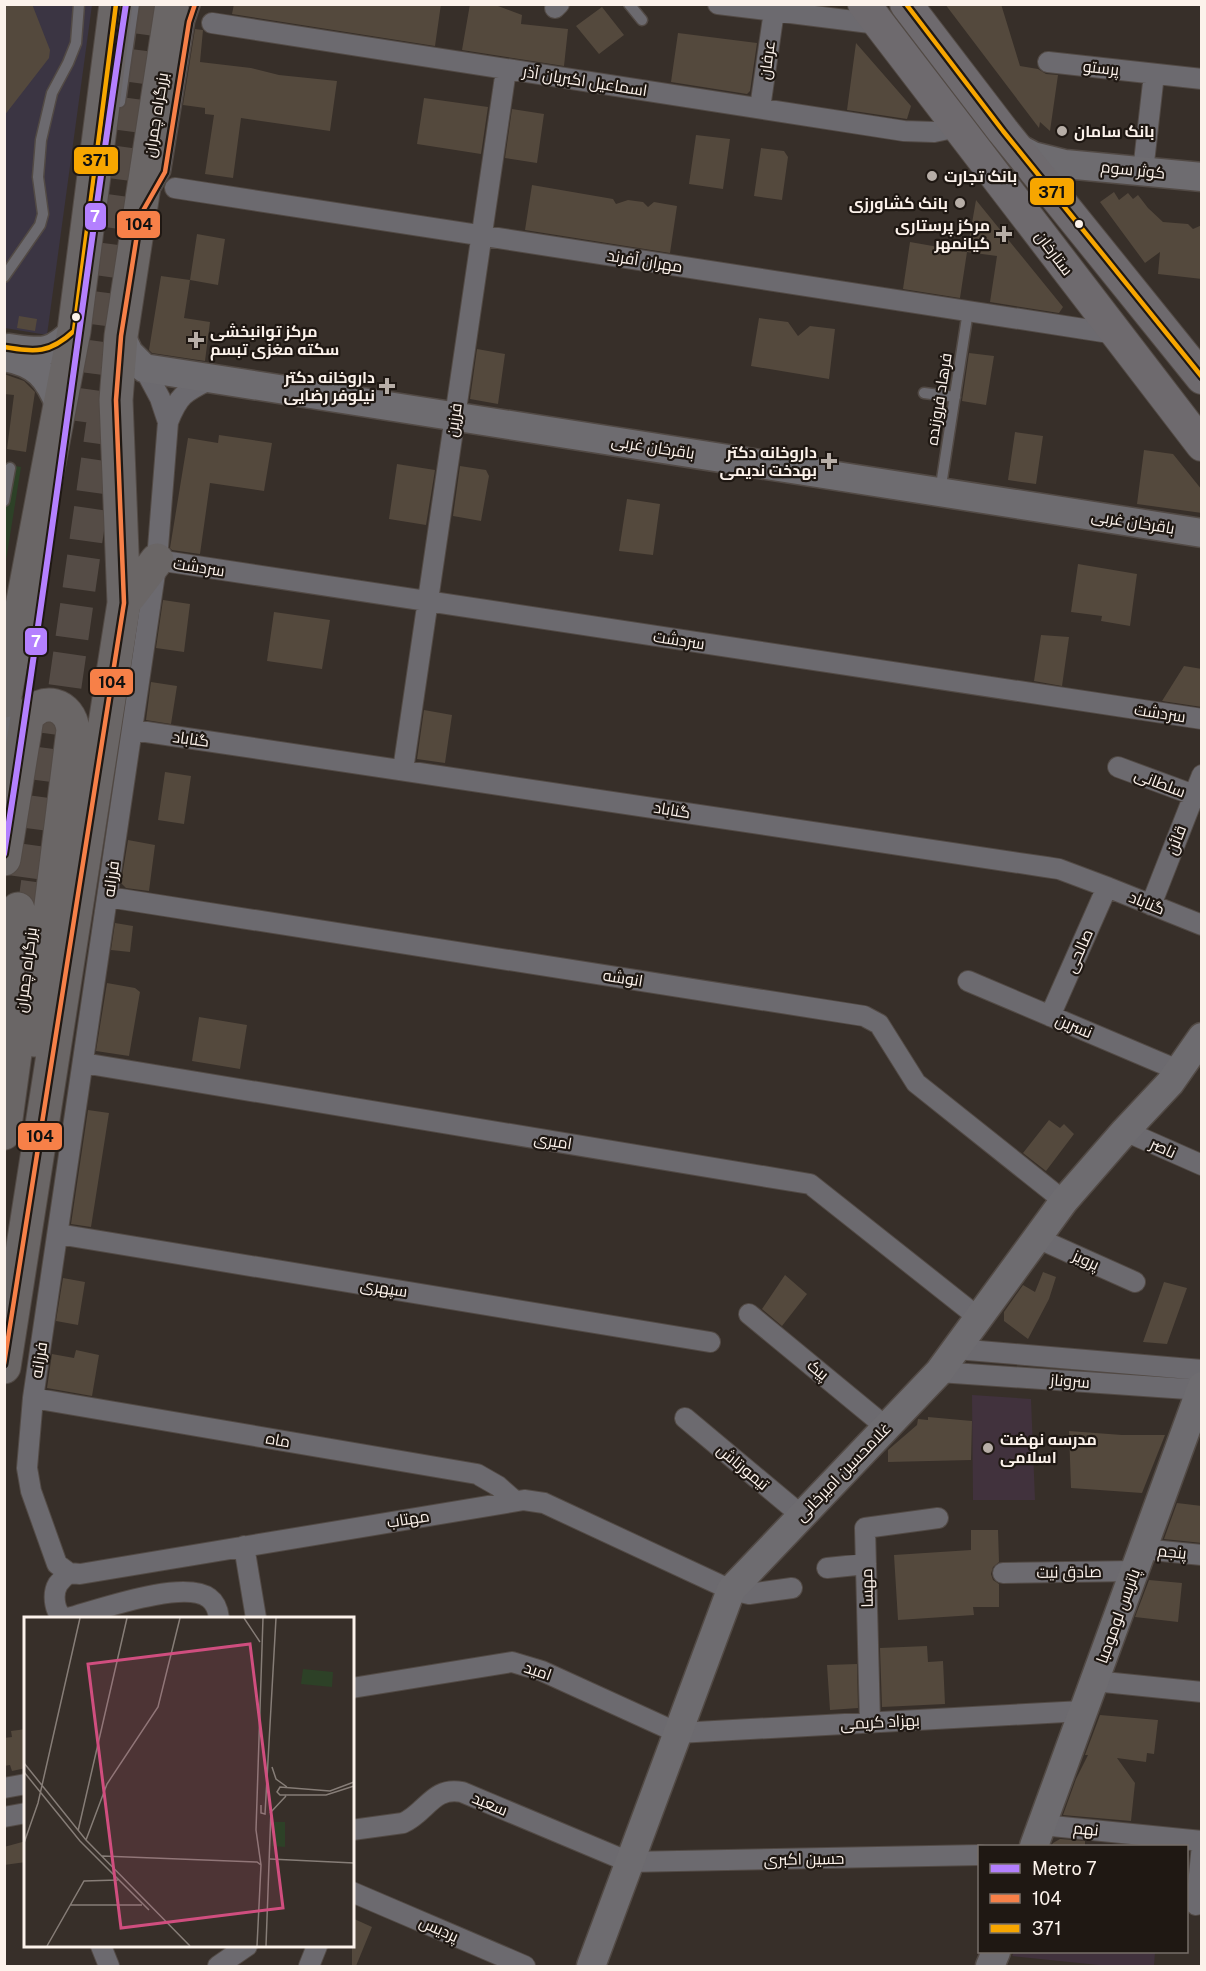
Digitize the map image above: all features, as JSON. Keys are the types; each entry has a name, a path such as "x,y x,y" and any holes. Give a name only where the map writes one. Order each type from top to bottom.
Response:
{"highway":[{"path":"4,702 74,331 116,4"},
{"name":"بزرگراه چمران","path":"4,1367 124,603 117,400 121,336 172,4"},
{"path":"124,603 157,560"},
{"path":"4,859 27,718 35,709 54,705 70,717 73,730 4,1271"},
{"name":"بزرگراه چمران","path":"4,993 25,912 4,1133"}],"main road":[{"path":"906,4 1010,139 1055,180 1196,364"},
{"name":"ستارخان","path":"871,14 1202,445"},
{"path":"978,154 995,151 1001,142 1010,139"},
{"name":"کوثر سوم","path":"1055,180 1143,171 1202,177"},
{"path":"1020,208 1016,188 1020,181 1029,178 1055,180"},
{"path":"4,347 44,351 57,347 74,331"},
{"path":"121,336 129,352 144,368"},
{"path":"4,357 28,363 37,369 52,387 60,406"},
{"name":"باقرخان غربی","path":"144,368 1202,533"},
{"name":"غلامحسین امیرخانی","path":"591,1966 731,1590 939,1372 1064,1201 1180,1071 1202,1037"},
{"name":"پاتریس لومومبا","path":"1038,1836 1201,1384"}],"street":[{"path":"718,4 774,11 871,14"},
{"name":"عرفان","path":"760,108 774,11"},
{"name":"اسماعیل اکبریان آذر","path":"212,23 904,131 934,132 958,127"},
{"name":"پرستو","path":"1048,62 1202,79"},
{"name":"فرزین","path":"403,770 506,69"},
{"path":"1143,171 1154,74"},
{"name":"مهران آفرند","path":"175,188 1116,334"},
{"path":"144,368 160,398 168,422"},
{"name":"فرزانه","path":"33,1398 157,560 168,422 176,403 183,394 211,379"},
{"name":"سردشت","path":"157,560 1202,719"},
{"name":"گناباد","path":"133,730 1059,869 1202,925"},
{"name":"سلطانی","path":"1118,766 1198,797"},
{"name":"قائن","path":"1151,905 1198,797 1202,775"},
{"name":"صالحی","path":"1050,1016 1107,887"},
{"name":"انوشه","path":"108,897 864,1016 879,1024 916,1083 1064,1201"},
{"name":"نسرین","path":"968,981 1180,1071"},
{"name":"امیری","path":"83,1064 810,1184 979,1318"},
{"name":"ناصر","path":"1125,1131 1202,1165"},
{"name":"سپهری","path":"58,1234 710,1342"},
{"name":"پرویز","path":"1037,1238 1135,1282"},
{"name":"پیک","path":"749,1314 886,1426"},
{"name":"سروناز","path":"956,1349 1081,1360 1201,1384"},
{"path":"1080,1382 1081,1360"},
{"name":"سروناز","path":"939,1372 1080,1382 1201,1384"},
{"path":"33,1398 28,1447 28,1479 57,1564 69,1573 59,1582 55,1592 58,1614 61,1617"},
{"name":"ماه","path":"33,1398 477,1474 498,1486 515,1501"},
{"name":"تیمورتاش","path":"685,1418 801,1515"},
{"name":"مهتاب","path":"69,1573 80,1574 515,1501 544,1503 731,1590"},
{"name":"مهسا","path":"870,1722 865,1528 938,1518"},
{"path":"244,1546 256,1617"},
{"name":"پنجم","path":"1138,1560 1202,1555"},
{"name":"صادق نیت","path":"1003,1573 1138,1560"},
{"path":"827,1568 866,1564"},
{"path":"731,1590 749,1594 792,1588"},
{"path":"72,1617 158,1593 182,1592 209,1597 217,1607 219,1617"},
{"name":"امید","path":"354,1688 512,1662 542,1671 678,1733"},
{"path":"1094,1681 1202,1692"},
{"name":"بهزاد کریمی","path":"678,1733 1083,1711"},
{"path":"4,1788 24,1784"},
{"name":"سعید","path":"354,1830 403,1823 410,1820 443,1791 453,1790 629,1862"},
{"path":"4,1817 24,1813"},
{"name":"نهم","path":"1038,1836 1202,1843"},
{"path":"1196,1905 1202,1843"},
{"name":"حسین اکبری","path":"629,1862 978,1855"},
{"name":"پردیس","path":"354,1893 525,1966"},
{"path":"101,1947 109,1966"},
{"path":"218,1966 246,1947"},
{"path":"309,1966 317,1947"}],"lane":[{"path":"4,277 40,225 42,214 38,177 41,140 52,93 68,63 75,43 79,4"},
{"path":"4,740 44,530 75,404 134,4"},
{"path":"140,216 165,172 189,22 195,4"},
{"path":"629,4 642,20"},
{"name":"فرهاد فروزنده","path":"940,492 968,311"},
{"path":"924,393 955,397"},
{"path":"4,501 10,468"}],"shaded area":[{"path":"4,5 92,5 47,335 5,328"},
{"path":"972,1395 1031,1399 1035,1500 973,1500"},
{"path":"1014,1953 1155,1953 1154,1966 1108,1966 1012,1956"}],"green space":[{"path":"5,464 21,467 5,567"}],"building":[{"path":"4,4 32,4 50,50 49,58 4,116"},
{"path":"234,4 441,4 435,46 232,14"},
{"path":"470,4 498,6 522,15 521,24 568,29 564,66 462,50"},
{"path":"945,4 1001,4 1020,66 1058,75 1050,131 1040,122 1039,128"},
{"path":"602,7 624,35 599,54 576,26"},
{"path":"195,29 203,30 200,62 251,68 279,75 337,81 330,131 241,118 233,178 205,174 214,115 205,114 205,108 183,105"},
{"path":"678,33 757,43 750,91 747,94 671,82"},
{"path":"856,43 911,106 907,119 847,110"},
{"path":"424,98 488,107 481,154 417,144"},
{"path":"512,109 544,114 537,163 505,158"},
{"path":"696,135 730,139 723,189 689,184"},
{"path":"761,148 784,151 788,157 782,200 754,196"},
{"path":"532,185 613,199 616,204 628,200 643,202 648,207 654,202 677,206 670,253 525,230"},
{"path":"1114,192 1119,200 1128,193 1133,199 1138,195 1163,222 1188,224 1193,229 1202,225 1202,279 1158,274 1160,252 1145,263 1100,202"},
{"path":"976,200 1063,307 1059,313 990,302 997,256 967,252"},
{"path":"197,234 225,239 218,285 190,280"},
{"path":"910,242 967,252 960,298 903,289"},
{"path":"161,276 190,280 184,318 210,322 205,361 152,353 149,350"},
{"path":"19,316 37,319 35,331 17,328"},
{"path":"759,318 788,322 798,336 810,326 835,329 829,379 751,366"},
{"path":"477,349 505,354 498,404 470,399"},
{"path":"969,353 994,356 986,405 962,401"},
{"path":"4,374 24,381 35,392 26,452 7,449 14,395 4,394"},
{"path":"1015,432 1043,436 1036,484 1008,480"},
{"path":"219,435 272,443 264,491 210,483 200,554 172,550 170,548 188,438 218,443"},
{"path":"1144,450 1173,454 1202,490 1202,513 1137,504"},
{"path":"397,464 435,470 426,525 389,519"},
{"path":"460,466 486,470 489,476 481,521 453,516"},
{"path":"627,499 660,504 653,555 619,551"},
{"path":"1078,564 1137,574 1130,626 1101,621 1102,616 1071,612"},
{"path":"163,600 190,604 184,652 156,648"},
{"path":"274,612 330,620 322,669 267,661"},
{"path":"1041,635 1069,637 1062,686 1034,681"},
{"path":"1184,666 1202,669 1202,707 1162,701"},
{"path":"151,682 177,686 171,724 146,720"},
{"path":"424,710 452,715 445,763 417,759"},
{"path":"165,772 191,776 184,824 158,820"},
{"path":"128,840 155,845 149,891 126,888 121,883"},
{"path":"115,923 133,926 130,952 111,950"},
{"path":"107,983 135,988 140,992 129,1056 96,1051"},
{"path":"199,1017 247,1025 240,1069 192,1061"},
{"path":"88,1110 109,1113 91,1227 71,1224"},
{"path":"1049,1120 1060,1128 1064,1124 1074,1134 1046,1171 1023,1153"},
{"path":"1043,1272 1056,1277 1049,1299 1028,1339 1004,1321 1004,1312 1023,1285 1035,1292"},
{"path":"785,1275 807,1294 782,1326 762,1309"},
{"path":"63,1278 85,1282 78,1325 56,1321"},
{"path":"1164,1282 1187,1288 1167,1344 1143,1342"},
{"path":"76,1350 99,1355 92,1396 47,1388 52,1354 74,1358"},
{"path":"928,1417 972,1421 971,1460 888,1462 888,1450 917,1425 918,1419 928,1420"},
{"path":"1069,1431 1165,1435 1142,1493 1071,1488"},
{"path":"1177,1503 1202,1506 1202,1543 1164,1539"},
{"path":"971,1530 998,1530 999,1562 993,1567 991,1574 993,1580 999,1584 999,1607 973,1607 974,1615 898,1620 894,1555 971,1550"},
{"path":"1149,1580 1182,1583 1178,1622 1135,1617"},
{"path":"927,1646 928,1662 943,1661 945,1704 882,1707 880,1648"},
{"path":"857,1664 858,1708 830,1710 827,1665"},
{"path":"1100,1715 1158,1720 1154,1754 1147,1753 1146,1762 1117,1758 1135,1783 1131,1821 1063,1815 1076,1779 1088,1755 1085,1755"},
{"path":"24,1729 24,1768 12,1771 10,1765 4,1766 4,1738 12,1737 11,1731"},
{"path":"1060,1839 1085,1841 1085,1845 1052,1845"},
{"path":"24,1842 24,1862 4,1865 4,1847"},
{"path":"354,1919 372,1927 356,1966 352,1966"}],"tunnel":[{"path":"84,422 140,4"},
{"path":"58,735 107,394"},
{"path":"22,877 45,705"},
{"path":"33,915 42,851"}],"metro line":[{"name":"7","path":"4,854 126,4"}],"transit line":[{"name":"371","path":"4,347 42,350 57,344 74,331 116,4"},
{"name":"104","path":"4,1364 124,603 116,400 121,336 140,216 165,172 189,22 195,4"},
{"name":"371","path":"906,4 1003,131 1202,377"}],"place":[{"name":"بانک سامان","path":"1062,131"},
{"name":"بانک تجارت","path":"932,176"},
{"name":"بانک کشاورزی","path":"960,203"},
{"name":"مرکز پرستاری کیانمهر","path":"1004,234"},
{"name":"مرکز توانبخشی سکته مغزی تبسم","path":"196,340"},
{"name":"داروخانه دکتر نیلوفر رضایی","path":"387,386"},
{"name":"داروخانه دکتر بهدخت ندیمی","path":"829,461"},
{"name":"مدرسه نهضت اسلامی","path":"988,1448"}]}
